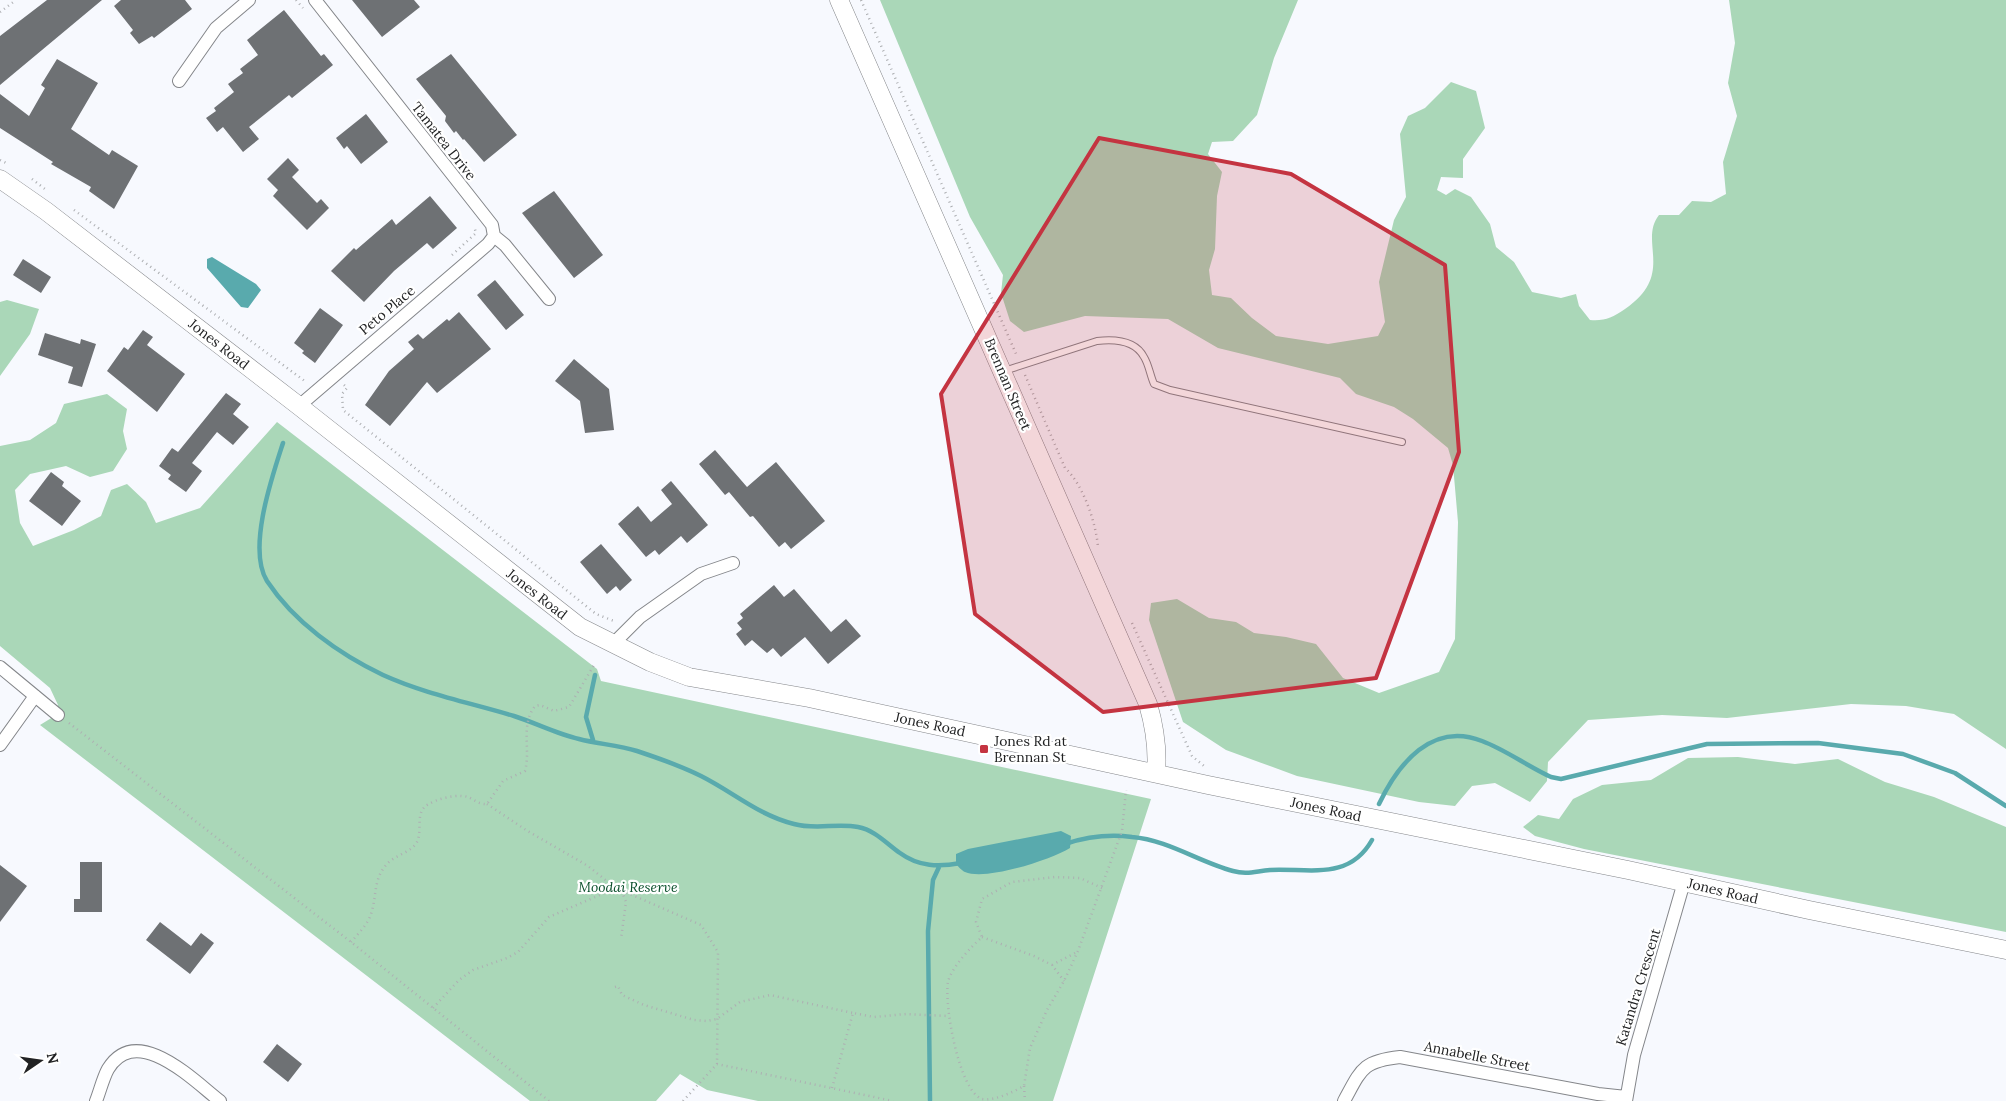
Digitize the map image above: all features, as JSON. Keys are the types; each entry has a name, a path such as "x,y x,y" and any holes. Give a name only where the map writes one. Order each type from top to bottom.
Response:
{"street":[{"path":"179,81 216,28 249,0"},
{"name":"Tamatea Drive","path":"315,0 492,225 494,236 505,245 549,299"},
{"name":"Brennan Street","path":"839,0 1148,704 1155,733 1156,773"},
{"name":"Jones Road","path":"6,173 46,211 580,627 612,645 688,677 818,700 1208,785 2006,950"},
{"name":"Peto Place","path":"294,403 334,375 488,244 494,236"},
{"path":"612,645 640,617 701,574 733,563"},
{"path":"0,667 58,715"},
{"path":"0,745 36,696"},
{"name":"Katandra Crescent","path":"1626,1099 1634,1055 1684,882"},
{"path":"96,1101 108,1069 118,1058 147,1051 160,1056 220,1101"},
{"name":"Annabelle Street","path":"1344,1101 1361,1069 1379,1059 1400,1057 1626,1099"}],"lane":[{"path":"1002,372 1097,341 1123,342 1138,348 1145,358 1154,384 1402,442"}],"path":[{"path":"0,12 16,0"},
{"path":"296,0 308,15"},
{"path":"861,0 1065,468 1074,476 1097,528 1098,548"},
{"path":"0,160 6,173"},
{"path":"26,175 49,191"},
{"path":"73,209 306,382"},
{"path":"447,259 476,233 472,219"},
{"path":"334,375 347,388 342,394 343,410 596,614 614,622"},
{"path":"294,403 306,382 311,380"},
{"path":"1130,619 1192,756 1202,766 1212,768 1208,785"},
{"path":"487,804 503,781 525,771 527,763 526,731 535,706 540,705 554,711 568,706 594,665"},
{"path":"58,715 351,942 549,1101"},
{"path":"1025,1101 1024,1086 1030,1048 1047,1010 1078,952 1102,888 1122,831 1126,790"},
{"path":"351,942 371,914 377,879 386,865 395,856 412,848 418,841 422,810 427,804 463,796 480,805 487,804 526,830 588,866 623,894 626,902 621,939"},
{"path":"1064,981 1052,966 1034,956 982,937 976,922 982,899 1012,882 1054,877 1080,878 1102,888"},
{"path":"433,1008 458,980 473,970 518,952 549,918 616,888 701,925 718,952 717,1064 683,1101"},
{"path":"982,937 966,952 948,981 948,1016 958,1061 976,1096 983,1100 992,1100 1024,1086"},
{"path":"1052,966 1078,952"},
{"path":"615,986 618,986 622,995 644,1005 694,1020 717,1019 740,1002 770,995 874,1017 948,1016"},
{"path":"832,1088 853,1014"},
{"path":"717,1064 893,1101"}],"highlighted area":[{"path":"1099,138 1291,174 1445,265 1459,452 1376,678 1103,712 975,614 941,394"}],"green space":[{"path":"880,0 1298,0 1274,58 1257,115 1233,141 1212,142 1208,154 1222,172 1217,196 1215,249 1209,270 1212,295 1231,298 1252,318 1276,336 1328,344 1378,336 1385,322 1379,282 1394,220 1406,197 1400,134 1408,116 1425,108 1451,82 1476,91 1485,128 1463,159 1463,178 1441,177 1437,190 1446,195 1455,189 1471,197 1490,224 1496,247 1514,262 1532,292 1561,298 1576,294 1579,306 1590,320 1600,320 1612,317 1625,309 1640,296 1649,283 1653,271 1652,236 1654,225 1659,215 1679,215 1692,201 1711,202 1726,194 1723,162 1737,116 1728,83 1735,43 1729,0 2006,0 2006,749 1954,714 1906,706 1851,704 1727,718 1662,715 1588,720 1548,762 1547,781 1530,802 1495,783 1472,786 1455,806 1419,802 1297,776 1226,750 1183,722 1149,620 1151,603 1177,599 1209,618 1236,622 1254,633 1286,637 1316,644 1343,678 1379,693 1439,672 1455,639 1458,522 1453,465 1448,448 1413,419 1394,407 1356,394 1340,378 1218,348 1168,319 1085,316 1024,332 1010,321 1001,293 1003,275 970,217"},
{"path":"7,300 39,309 30,334 0,376 0,302"},
{"name":"Moodai Reserve","path":"107,394 127,409 123,431 127,449 113,471 90,477 66,466 30,474 15,490 20,523 33,546 74,530 101,516 111,490 127,484 146,502 156,523 200,508 277,422 597,669 601,681 1151,799 1053,1101 758,1101 707,1090 680,1074 656,1101 530,1101 40,725 53,717 58,705 50,688 0,646 0,446 30,440 56,423 64,404"},
{"path":"1738,757 1795,764 1838,759 1885,782 1934,797 2006,827 2006,932 1584,849 1535,836 1523,827 1538,815 1559,819 1573,799 1602,785 1651,780 1688,758"}],"water":[{"path":"212,257 256,284 261,290 248,308 241,307 207,268 207,259"},
{"path":"1061,831 1071,836 1070,848 1034,863 987,874 975,874 964,871 956,864 956,854 968,849"}],"building":[{"path":"47,0 102,0 0,85 0,36"},
{"path":"121,0 185,0 192,9 154,38 152,36 139,44 130,33 133,30 114,6"},
{"path":"352,0 414,0 420,7 382,37"},
{"path":"284,10 321,56 324,54 333,65 292,98 289,95 249,127 259,139 243,152 223,127 217,132 206,118 216,111 214,108 234,92 228,84 243,73 240,69 258,55 247,40"},
{"path":"451,54 517,135 484,162 456,131 454,133 445,121 446,116 416,79"},
{"path":"57,59 98,83 71,129 109,155 112,150 138,166 114,209 89,191 91,187 51,164 53,162 0,128 0,94 29,116 45,88 41,85"},
{"path":"366,114 388,142 361,164 347,146 344,149 336,138"},
{"path":"288,158 299,170 292,177 317,203 321,199 329,208 307,230 273,196 278,190 267,179"},
{"path":"554,191 603,255 574,278 522,213"},
{"path":"430,196 457,228 433,249 427,243 394,271 364,302 331,271 354,248 356,250 392,219 396,225"},
{"path":"23,259 51,277 41,293 13,275"},
{"path":"495,280 524,315 506,330 477,295"},
{"path":"320,308 343,325 315,363 302,353 304,351 294,343"},
{"path":"459,312 491,349 437,393 427,382 390,426 365,405 389,371 414,349 408,342 418,334 423,339 447,319 449,321"},
{"path":"143,330 153,337 147,345 185,374 157,412 107,371 124,347 128,350"},
{"path":"45,333 80,344 81,339 96,344 82,387 68,383 73,367 38,355"},
{"path":"574,359 609,389 614,430 585,433 580,401 555,381"},
{"path":"226,393 241,404 233,414 249,427 233,445 217,432 192,463 202,471 186,492 168,479 171,475 159,466 172,448 178,452"},
{"path":"715,450 747,487 776,462 825,521 791,549 785,542 779,547 753,516 750,517 729,492 725,495 699,464"},
{"path":"51,472 64,482 62,486 81,501 62,526 29,501"},
{"path":"671,481 708,525 687,543 681,536 659,555 655,550 646,557 618,524 638,506 651,522 672,504 661,490"},
{"path":"601,544 632,580 620,591 616,586 607,594 580,562"},
{"path":"774,585 784,597 794,589 831,632 846,619 861,636 828,664 805,637 781,657 773,648 767,653 752,640 745,646 736,634 742,629 737,623 743,618 740,614"},
{"path":"80,862 102,862 102,912 74,912 74,899 80,899"},
{"path":"0,865 27,886 0,922"},
{"path":"160,922 191,946 201,933 214,943 190,974 146,940"},
{"path":"277,1044 302,1064 288,1082 263,1062"}],"waterway":[{"path":"283,443 263,513 260,532 261,567 267,581 290,610 319,636 366,667 415,688 514,716 571,737 630,749 669,762 713,782 757,809 781,820 802,826 858,827 875,834 907,858 914,861 929,865 961,863"},
{"path":"593,740 586,717 595,675"},
{"path":"1379,804 1396,774 1419,750 1432,742 1447,737 1464,736 1482,741 1508,753 1542,773 1561,779 1707,744 1818,743 1903,754 1955,773 2006,806"},
{"path":"1065,844 1106,836 1145,839 1158,842 1220,867 1247,873 1270,870 1327,870 1340,867 1352,862 1363,853 1372,840"},
{"path":"930,1100 928,931 933,880 939,867"}],"place":[{"name":"Jones Rd at Brennan St","path":"984,749"}]}
